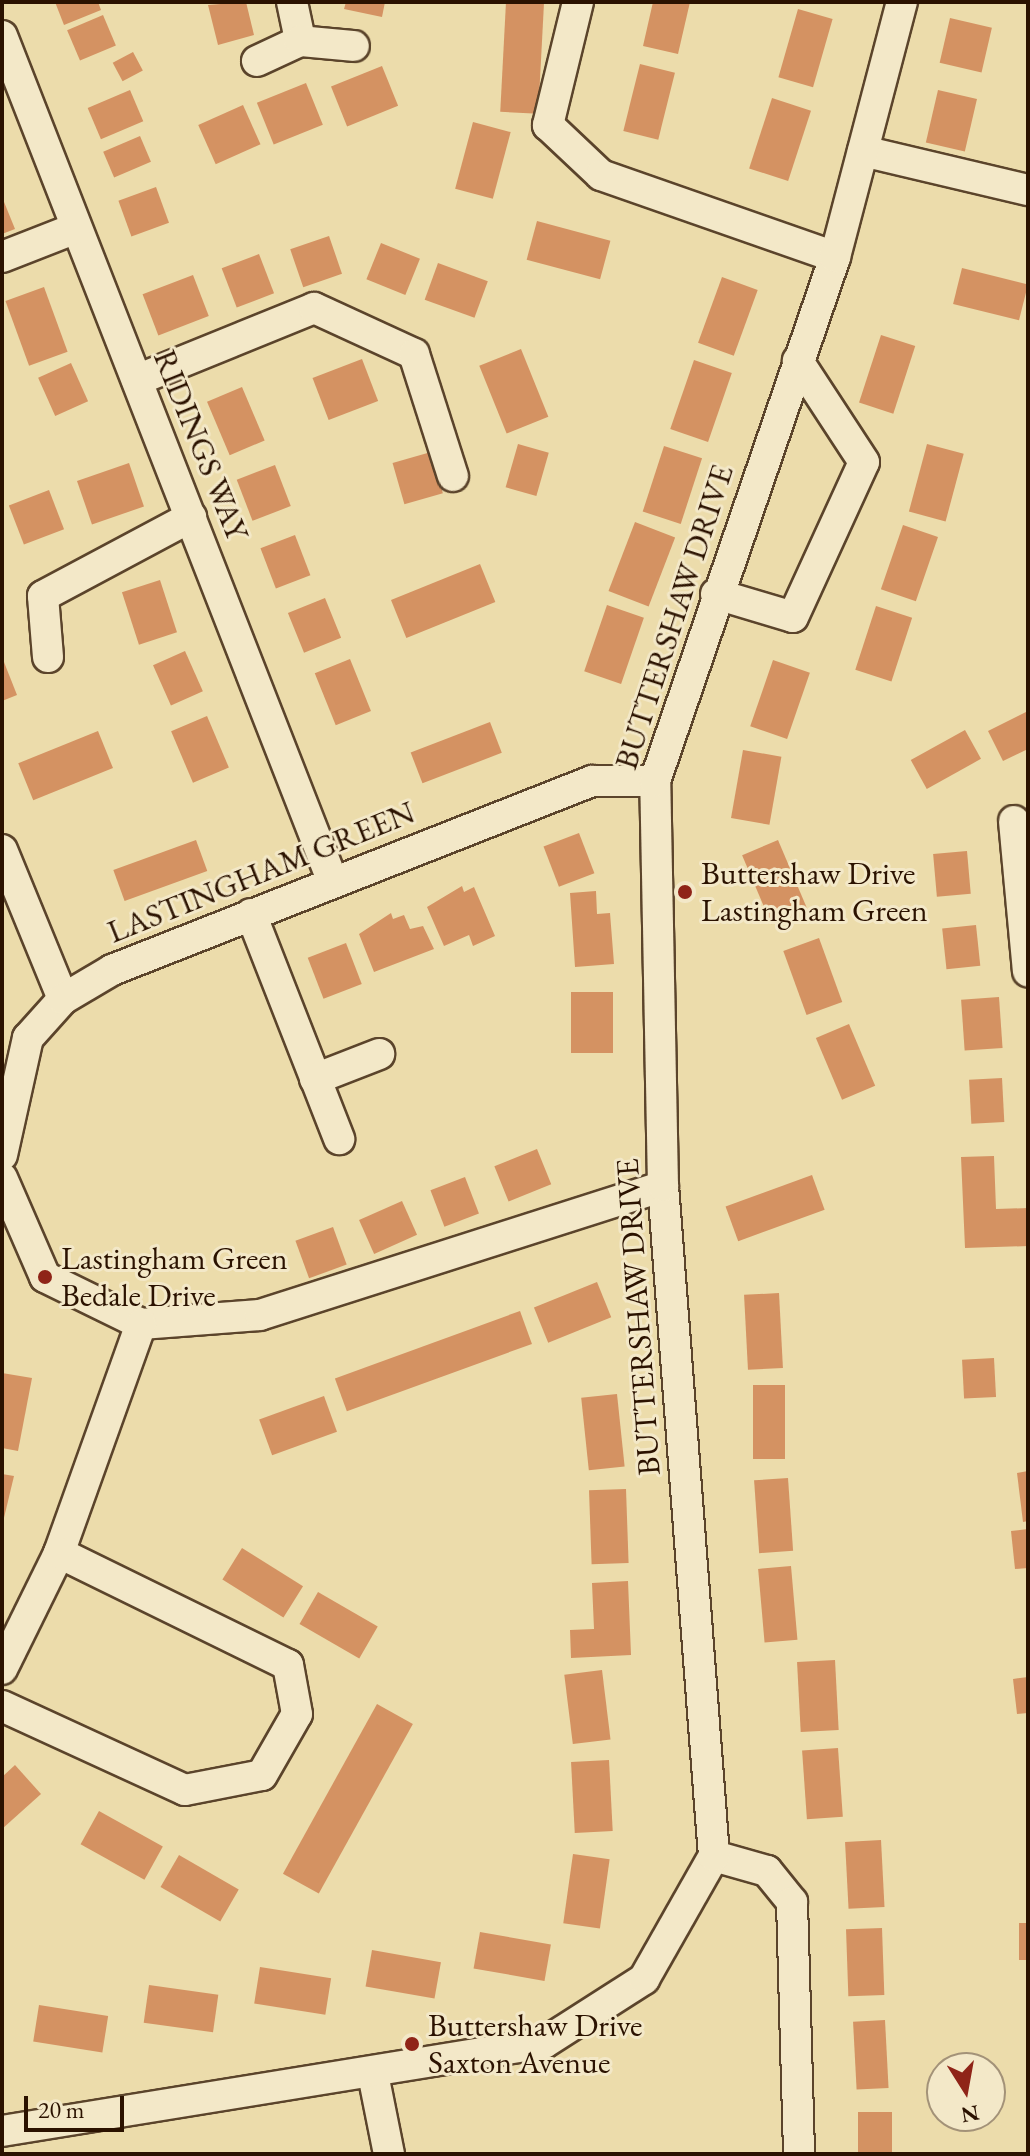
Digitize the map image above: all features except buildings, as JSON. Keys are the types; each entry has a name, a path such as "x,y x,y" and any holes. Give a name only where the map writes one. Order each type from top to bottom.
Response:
{"street":[{"path":"292,2 300,41"},
{"path":"578,2 548,125 601,175 835,257"},
{"name":"BUTTERSHAW DRIVE","path":"714,1856 663,1186 655,781 716,594 835,257 902,2"},
{"name":"RIDINGS WAY","path":"2,36 332,880"},
{"path":"257,61 300,41 354,46"},
{"path":"863,151 1028,190"},
{"path":"2,257 76,228"},
{"path":"137,380 314,308 414,354 453,476"},
{"path":"716,594 793,617 864,462 798,361"},
{"path":"48,657 43,596 191,517"},
{"name":"LASTINGHAM GREEN","path":"2,1155 28,1038 63,999 112,970 332,880 592,781 655,781"},
{"path":"1014,821 1028,971"},
{"path":"2,850 63,999"},
{"path":"251,914 339,1139"},
{"path":"315,1079 379,1054"},
{"path":"2,1178 11,1222 45,1277 141,1324 260,1315 663,1186"},
{"path":"2,1669 59,1553 141,1324"},
{"path":"2,1706 185,1790 262,1775 297,1714 288,1665 59,1553"},
{"path":"2,2131 373,2074 544,2043 644,1979 714,1856 767,1871 792,1902 799,2154"},
{"path":"373,2074 389,2154"}],"place":[{"name":"Buttershaw Drive Lastingham Green","path":"685,892"},
{"name":"Lastingham Green Bedale Drive","path":"45,1277"},
{"name":"Buttershaw Drive Saxton Avenue","path":"412,2044"}]}
